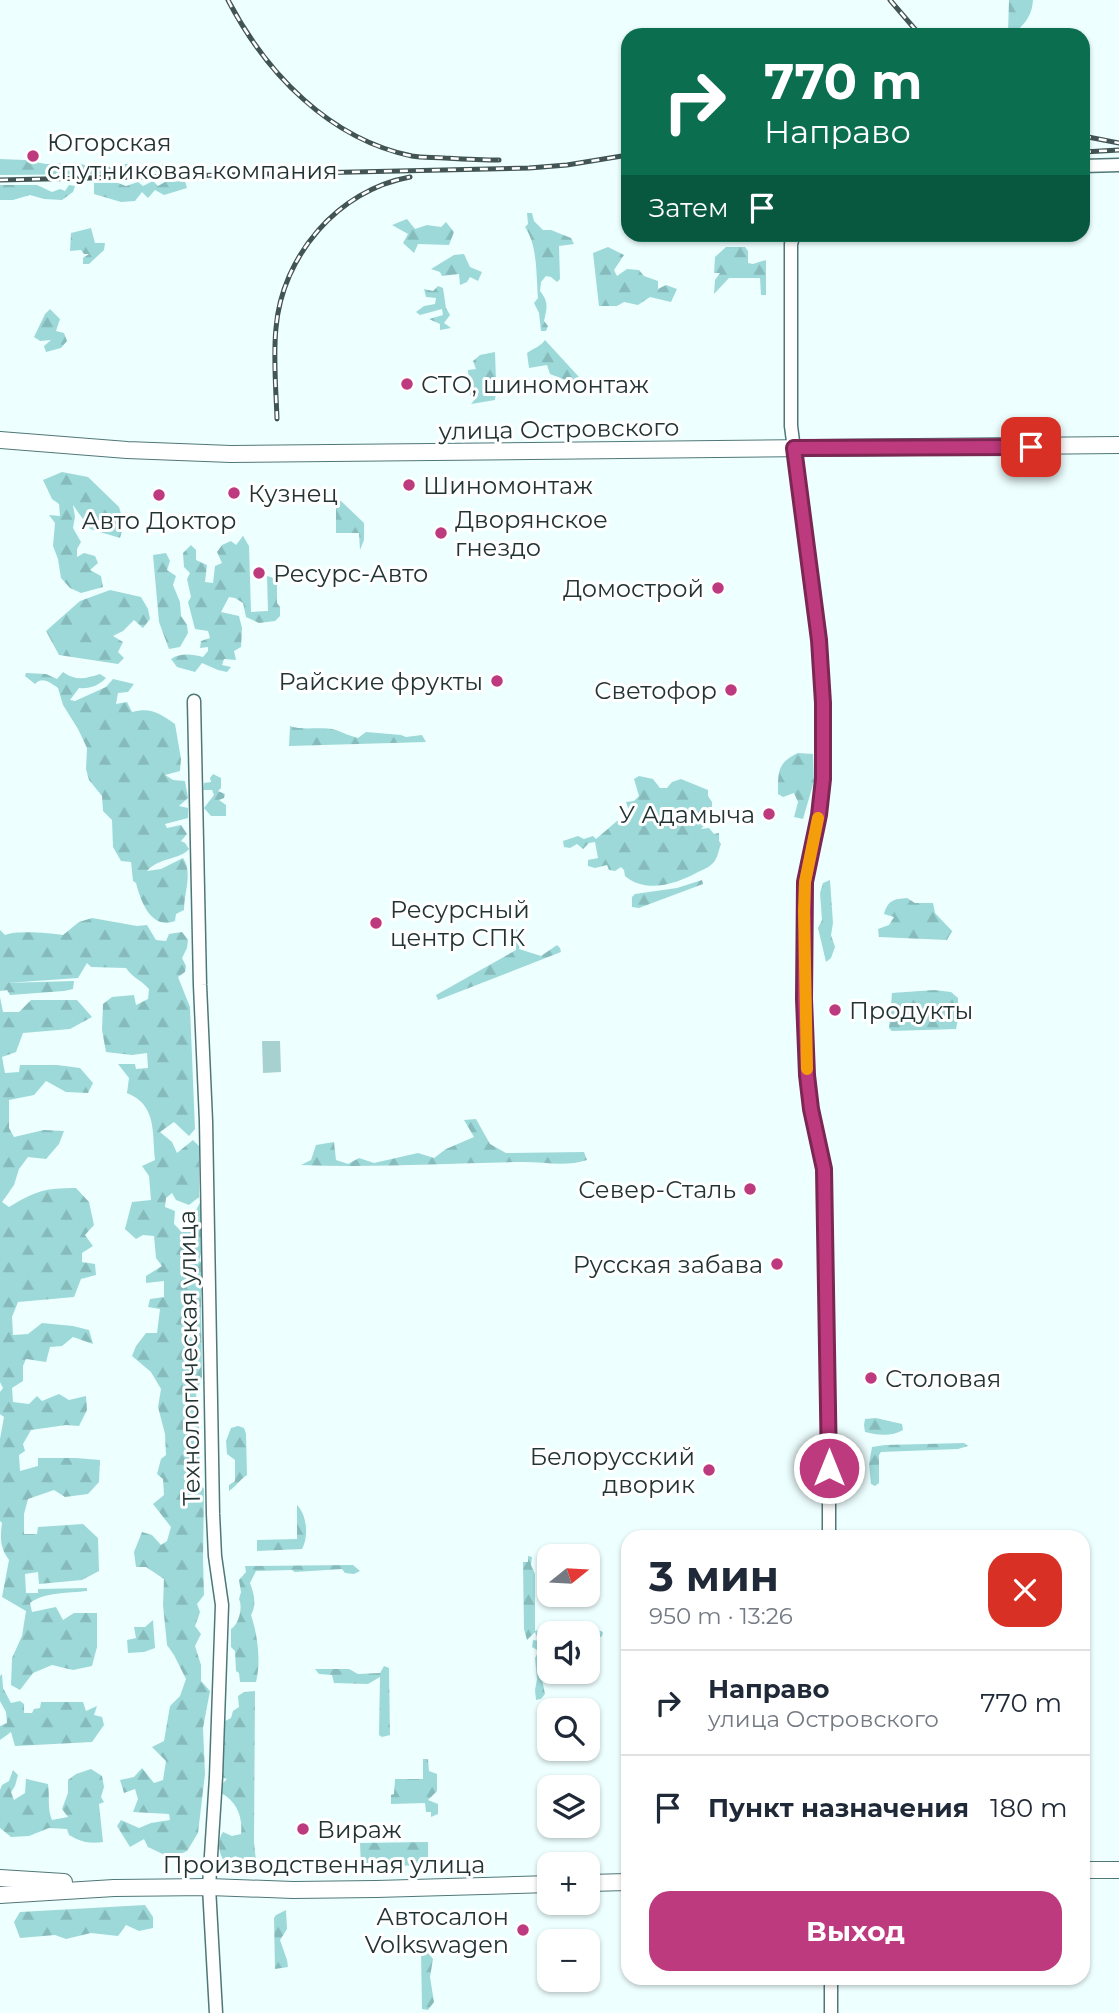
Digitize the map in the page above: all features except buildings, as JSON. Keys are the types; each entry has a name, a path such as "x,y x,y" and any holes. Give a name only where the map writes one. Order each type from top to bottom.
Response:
{"main road":[{"name":"улица Островского","path":"0,440 127,450 231,454 1119,446"},
{"path":"1090,1871 1119,1870"},
{"name":"Производственная улица","path":"1,1877 67,1882 98,1888"},
{"path":"600,1883 621,1882"},
{"name":"Производственная улица","path":"0,1895 98,1888 209,1887 293,1890 537,1884"}],"street":[{"path":"1090,166 1119,165"},
{"path":"792,242 791,426 819,640 823,703 823,779 819,815 805,882 804,986 807,1075 811,1109 824,1169 829,1530"},
{"name":"Технологическая улица","path":"194,701 213,1514 215,1556 222,1605 209,1887 216,2013"},
{"path":"831,1985 831,2013"}],"green space":[{"path":"1009,0 1033,0 1031,11 1021,27 1008,28"},
{"path":"0,159 46,164 79,163 87,166 98,163 116,169 124,164 137,164 139,170 145,165 170,163 178,168 173,172 167,168 157,172 150,168 146,173 130,174 123,171 111,174 0,175"},
{"path":"153,181 158,186 165,182 185,181 187,188 164,195 155,190 148,198 142,192 135,201 121,202 94,194 94,183 118,183 126,186 138,182 143,186"},
{"path":"0,185 37,185 52,192 60,189 65,191 69,185 75,186 73,192 62,200 30,195 13,200 0,200"},
{"path":"527,213 532,213 534,221 543,230 551,230 571,238 574,244 559,246 560,279 557,282 546,276 541,282 540,291 546,305 546,331 541,331 539,313 534,303 538,298 536,271 532,243 525,227 528,224"},
{"path":"407,219 415,229 427,225 441,227 446,222 454,232 449,245 418,244 414,253 403,243 408,234 392,225"},
{"path":"91,228 95,243 105,243 104,250 89,264 83,264 83,258 89,254 84,254 81,250 70,251 71,233"},
{"path":"608,247 624,255 614,270 617,276 627,269 639,270 644,276 658,281 658,289 666,285 677,289 671,302 650,297 638,305 624,302 617,306 599,306 593,253"},
{"path":"726,247 745,247 748,251 748,263 766,260 766,295 761,295 760,278 729,278 714,294 715,280 720,273 714,273 715,257"},
{"path":"464,254 470,267 482,272 478,281 470,277 460,285 459,274 442,276 440,272 431,269 454,255"},
{"path":"438,286 443,288 446,308 450,315 444,323 451,328 440,330 440,324 429,319 443,315 442,309 420,315 416,312 424,306 435,304 436,298 426,297 424,289 433,291"},
{"path":"50,309 60,319 56,331 64,333 67,341 61,348 46,352 44,346 51,340 40,341 34,337"},
{"path":"545,340 579,377 571,382 550,374 547,365 529,368 527,353"},
{"path":"495,352 496,381 491,387 496,392 495,400 471,404 476,398 470,395 468,370 476,369 473,361 480,355"},
{"path":"62,472 88,477 119,507 124,523 120,538 90,529 73,505 73,528 81,542 77,557 84,553 95,556 98,563 90,570 101,576 103,587 81,593 70,588 61,578 53,546 55,523 49,515 60,516 59,504 52,499 43,480"},
{"path":"336,501 341,501 364,523 364,540 360,550 359,533 336,533"},
{"path":"243,536 249,546 251,612 268,611 267,576 277,579 280,616 275,621 259,623 246,617 243,603 229,597 221,612 239,616 242,628 241,647 234,651 236,660 224,659 222,665 231,667 227,672 202,663 195,672 177,667 171,659 186,655 203,657 208,647 200,648 201,641 210,638 208,631 195,629 188,602 191,597 187,579 190,573 184,567 183,553 191,545 196,550 196,560 207,565 205,582 213,583 215,566 222,563 217,552 222,545 231,541 236,545"},
{"path":"166,553 170,561 167,570 176,576 173,585 188,633 180,647 169,649 159,622 153,555"},
{"path":"110,590 141,597 148,609 150,619 143,628 134,620 113,636 123,642 118,652 124,658 118,664 59,655 46,631 80,601"},
{"path":"63,672 76,678 100,674 106,678 94,686 79,688 70,700 75,701 106,687 113,679 134,684 128,692 118,693 116,704 127,702 132,712 155,712 175,724 181,759 180,771 165,775 173,780 185,781 188,798 179,806 188,808 188,818 165,824 167,828 181,825 187,834 181,841 189,849 157,863 147,871 161,869 183,858 188,876 184,910 176,914 175,921 159,922 153,918 144,906 133,881 131,862 121,861 113,847 112,820 103,811 102,796 89,780 86,769 87,748 63,705 58,688 44,680 35,684 25,676 26,673 46,674 57,679"},
{"path":"290,726 331,729 358,738 366,732 406,737 422,735 426,742 289,746"},
{"path":"798,753 813,754 814,781 803,819 794,817 798,802 794,793 783,797 778,794 780,769"},
{"path":"213,774 221,778 221,788 218,791 225,794 224,798 219,800 226,805 226,816 211,816 204,808 214,795 212,790 203,790 204,783 211,782"},
{"path":"639,776 653,779 660,788 667,788 672,782 681,779 708,790 712,808 709,807 706,812 709,820 701,829 709,828 714,834 719,833 721,844 716,860 689,876 652,886 633,881 625,876 621,867 615,871 609,870 607,865 595,868 588,866 588,860 598,858 595,842 589,843 583,849 577,844 570,848 564,847 563,841 578,836 584,839 593,836 596,839 617,821 625,820 629,811 626,802 634,801 639,796 634,779"},
{"path":"702,880 703,884 639,908 632,907 632,897 635,894 677,888"},
{"path":"830,880 833,923 831,935 835,947 831,958 826,962 818,928 822,920 820,893 823,883"},
{"path":"907,898 915,903 933,903 935,913 952,931 947,940 879,937 878,929 889,925 894,917 884,914 887,906 895,900"},
{"path":"92,918 137,926 147,925 156,940 166,941 169,934 182,932 188,940 182,958 186,966 185,972 178,977 190,1007 195,1129 189,1136 174,1122 160,1132 172,1142 177,1153 193,1140 199,1146 199,1197 189,1205 176,1200 172,1193 166,1198 165,1207 175,1211 174,1224 181,1231 184,1217 196,1210 201,1201 203,1245 199,1261 203,1263 202,1377 196,1394 200,1482 204,1489 204,1595 197,1604 200,1612 195,1626 201,1634 195,1646 201,1665 201,1681 210,1691 203,1728 205,1774 198,1833 187,1851 171,1858 148,1847 144,1839 130,1847 117,1826 121,1820 139,1828 170,1820 169,1814 133,1812 138,1799 135,1789 124,1793 120,1780 134,1777 142,1768 154,1783 163,1780 166,1761 152,1747 164,1741 170,1706 180,1696 186,1679 167,1645 163,1605 164,1579 146,1567 136,1567 134,1552 142,1532 152,1535 161,1545 167,1541 171,1527 153,1504 164,1495 163,1479 157,1474 161,1459 166,1455 165,1434 158,1407 161,1389 151,1372 132,1356 146,1333 157,1333 160,1309 148,1307 150,1299 164,1297 164,1281 146,1283 146,1276 162,1266 156,1258 154,1236 143,1235 136,1239 125,1229 132,1202 151,1200 149,1176 142,1166 155,1160 153,1130 148,1112 137,1098 127,1093 129,1078 118,1064 135,1064 136,1069 148,1068 147,1053 132,1055 106,1052 102,1030 103,1004 112,997 134,995 136,1005 148,999 149,989 126,968 91,967 87,963 78,978 6,983 74,981 73,989 10,995 7,990 0,991 0,930 5,935 25,932 63,935 79,922"},
{"path":"516,929 523,933 519,949 541,956 557,945 561,952 438,1000 436,995 516,950"},
{"path":"934,990 951,992 958,998 956,1029 892,1031 889,1028 892,993"},
{"path":"0,997 3,1012 19,1012 31,1000 77,1000 92,1017 70,1029 23,1033 16,1052 2,1057 5,1073 19,1072 20,1065 57,1065 80,1068 93,1083 88,1093 66,1092 46,1081 34,1095 9,1100 9,1128 14,1137 44,1130 64,1131 59,1144 46,1159 28,1157 2,1202 9,1207 41,1192 76,1188 89,1202 94,1225 85,1235 93,1246 82,1253 82,1262 95,1264 96,1275 81,1279 74,1297 18,1302 12,1317 13,1335 28,1334 42,1323 73,1326 89,1330 93,1344 73,1337 62,1346 50,1347 46,1362 26,1359 23,1381 12,1388 13,1402 29,1404 37,1396 42,1401 59,1394 69,1400 86,1396 87,1410 79,1426 31,1430 23,1444 25,1451 19,1455 20,1471 38,1466 38,1458 100,1460 99,1482 88,1494 65,1497 54,1490 28,1499 24,1514 24,1534 37,1534 38,1527 83,1524 98,1538 99,1571 82,1580 39,1584 38,1572 25,1574 26,1593 38,1593 38,1589 87,1588 87,1591 42,1597 30,1603 32,1612 56,1607 63,1620 74,1613 97,1613 97,1647 92,1666 73,1670 52,1665 33,1673 20,1690 11,1685 12,1658 22,1636 26,1611 2,1597 9,1560 2,1547 0,1521 0,1439 4,1417 0,1414 0,1392 3,1388 0,1382"},
{"path":"476,1119 490,1144 506,1153 584,1152 587,1160 563,1164 523,1162 384,1166 301,1165 311,1160 316,1145 334,1142 336,1160 348,1164 359,1158 374,1163 418,1153 434,1158 446,1149 474,1137 464,1120"},
{"path":"876,1418 902,1424 903,1430 879,1435 865,1432 865,1419"},
{"path":"231,1428 244,1428 246,1434 247,1475 229,1491 229,1485 235,1481 235,1460 227,1454 226,1441"},
{"path":"964,1443 968,1446 958,1449 881,1452 879,1483 875,1486 871,1484 869,1464 872,1447"},
{"path":"297,1505 306,1526 302,1549 257,1551 257,1540 297,1539"},
{"path":"528,1556 532,1557 537,1637 535,1632 527,1640 524,1629 523,1562 528,1562"},
{"path":"353,1565 360,1571 354,1574 345,1573 342,1569 256,1571 250,1583 254,1599 251,1615 258,1648 258,1674 256,1682 240,1682 239,1673 236,1671 235,1651 231,1647 231,1629 240,1615 239,1580 246,1572 245,1566"},
{"path":"153,1620 155,1648 128,1653 127,1640 136,1638 134,1627 145,1627"},
{"path":"533,1640 537,1641 537,1650 532,1647"},
{"path":"384,1666 389,1668 390,1735 382,1737 379,1735 380,1677 368,1684 334,1683 332,1675 319,1674 315,1669 349,1669 358,1674 380,1673"},
{"path":"2,1674 3,1688 11,1703 20,1701 24,1704 24,1713 32,1713 34,1709 40,1708 41,1702 83,1702 86,1711 97,1706 94,1715 102,1717 104,1725 92,1742 15,1746 11,1732 0,1740 0,1726 7,1723 6,1712 0,1701"},
{"path":"537,1679 537,1684 543,1684 545,1694 536,1700"},
{"path":"255,1691 256,1861 240,1864 236,1856 226,1862 219,1848 223,1832 232,1836 241,1834 240,1816 235,1805 221,1793 222,1784 227,1779 222,1777 225,1721 231,1718 233,1711 239,1707 238,1696 244,1692"},
{"path":"423,1759 428,1759 429,1771 437,1774 437,1791 428,1800 438,1804 438,1814 431,1817 431,1812 426,1812 425,1803 391,1804 395,1779 423,1779"},
{"path":"91,1769 102,1776 104,1787 101,1797 104,1802 99,1804 103,1842 81,1841 69,1835 67,1829 49,1828 29,1836 11,1837 0,1828 0,1790 2,1785 9,1781 13,1770 18,1775 11,1792 14,1800 25,1793 26,1779 48,1784 52,1820 68,1817 62,1809 68,1793 68,1780"},
{"path":"428,1842 428,1865 361,1867 360,1843"},
{"path":"145,1905 153,1917 153,1928 139,1931 126,1925 118,1936 91,1933 66,1939 55,1935 20,1938 14,1922 20,1912"},
{"path":"286,1910 287,1929 280,1940 288,1967 275,1969 274,1918"},
{"path":"421,1950 426,1950 433,1959 430,1977 434,2002 428,2010 422,2009"}],"shaded area":[{"path":"262,1041 280,1041 281,1072 263,1073"}],"railway":[{"path":"228,0 243,27 281,77 303,99 354,135 412,156 499,160"},
{"path":"890,0 914,28"},
{"path":"1090,137 1119,143"},
{"path":"1090,152 1119,150"},
{"path":"0,180 529,168 621,156"},
{"path":"277,419 276,328 289,276 302,252 318,230 360,196 384,184 410,177"}],"slow traffic":[{"path":"807,1069 805,882 818,818"}],"place":[{"name":"Югорская спутниковая компания","path":"33,156"},
{"name":"СТО, шиномонтаж","path":"407,384"},
{"name":"Шиномонтаж","path":"409,485"},
{"name":"Кузнец","path":"234,493"},
{"name":"Авто Доктор","path":"159,495"},
{"name":"Дворянское гнездо","path":"441,533"},
{"name":"Ресурс-Авто","path":"259,573"},
{"name":"Домострой","path":"718,588"},
{"name":"Райские фрукты","path":"497,681"},
{"name":"Светофор","path":"731,690"},
{"name":"У Адамыча","path":"769,814"},
{"name":"Ресурсный центр СПК","path":"376,923"},
{"name":"Продукты","path":"835,1010"},
{"name":"Север-Сталь","path":"750,1189"},
{"name":"Русская забава","path":"777,1264"},
{"name":"Столовая","path":"871,1378"},
{"name":"Белорусский дворик","path":"709,1470"},
{"name":"Вираж","path":"303,1829"},
{"name":"Автосалон Volkswagen","path":"523,1930"}],"route":[{"path":"829,1468 824,1169 811,1109 804,999 805,882 819,815 823,779 823,703 819,640 794,448 1031,447"}]}
